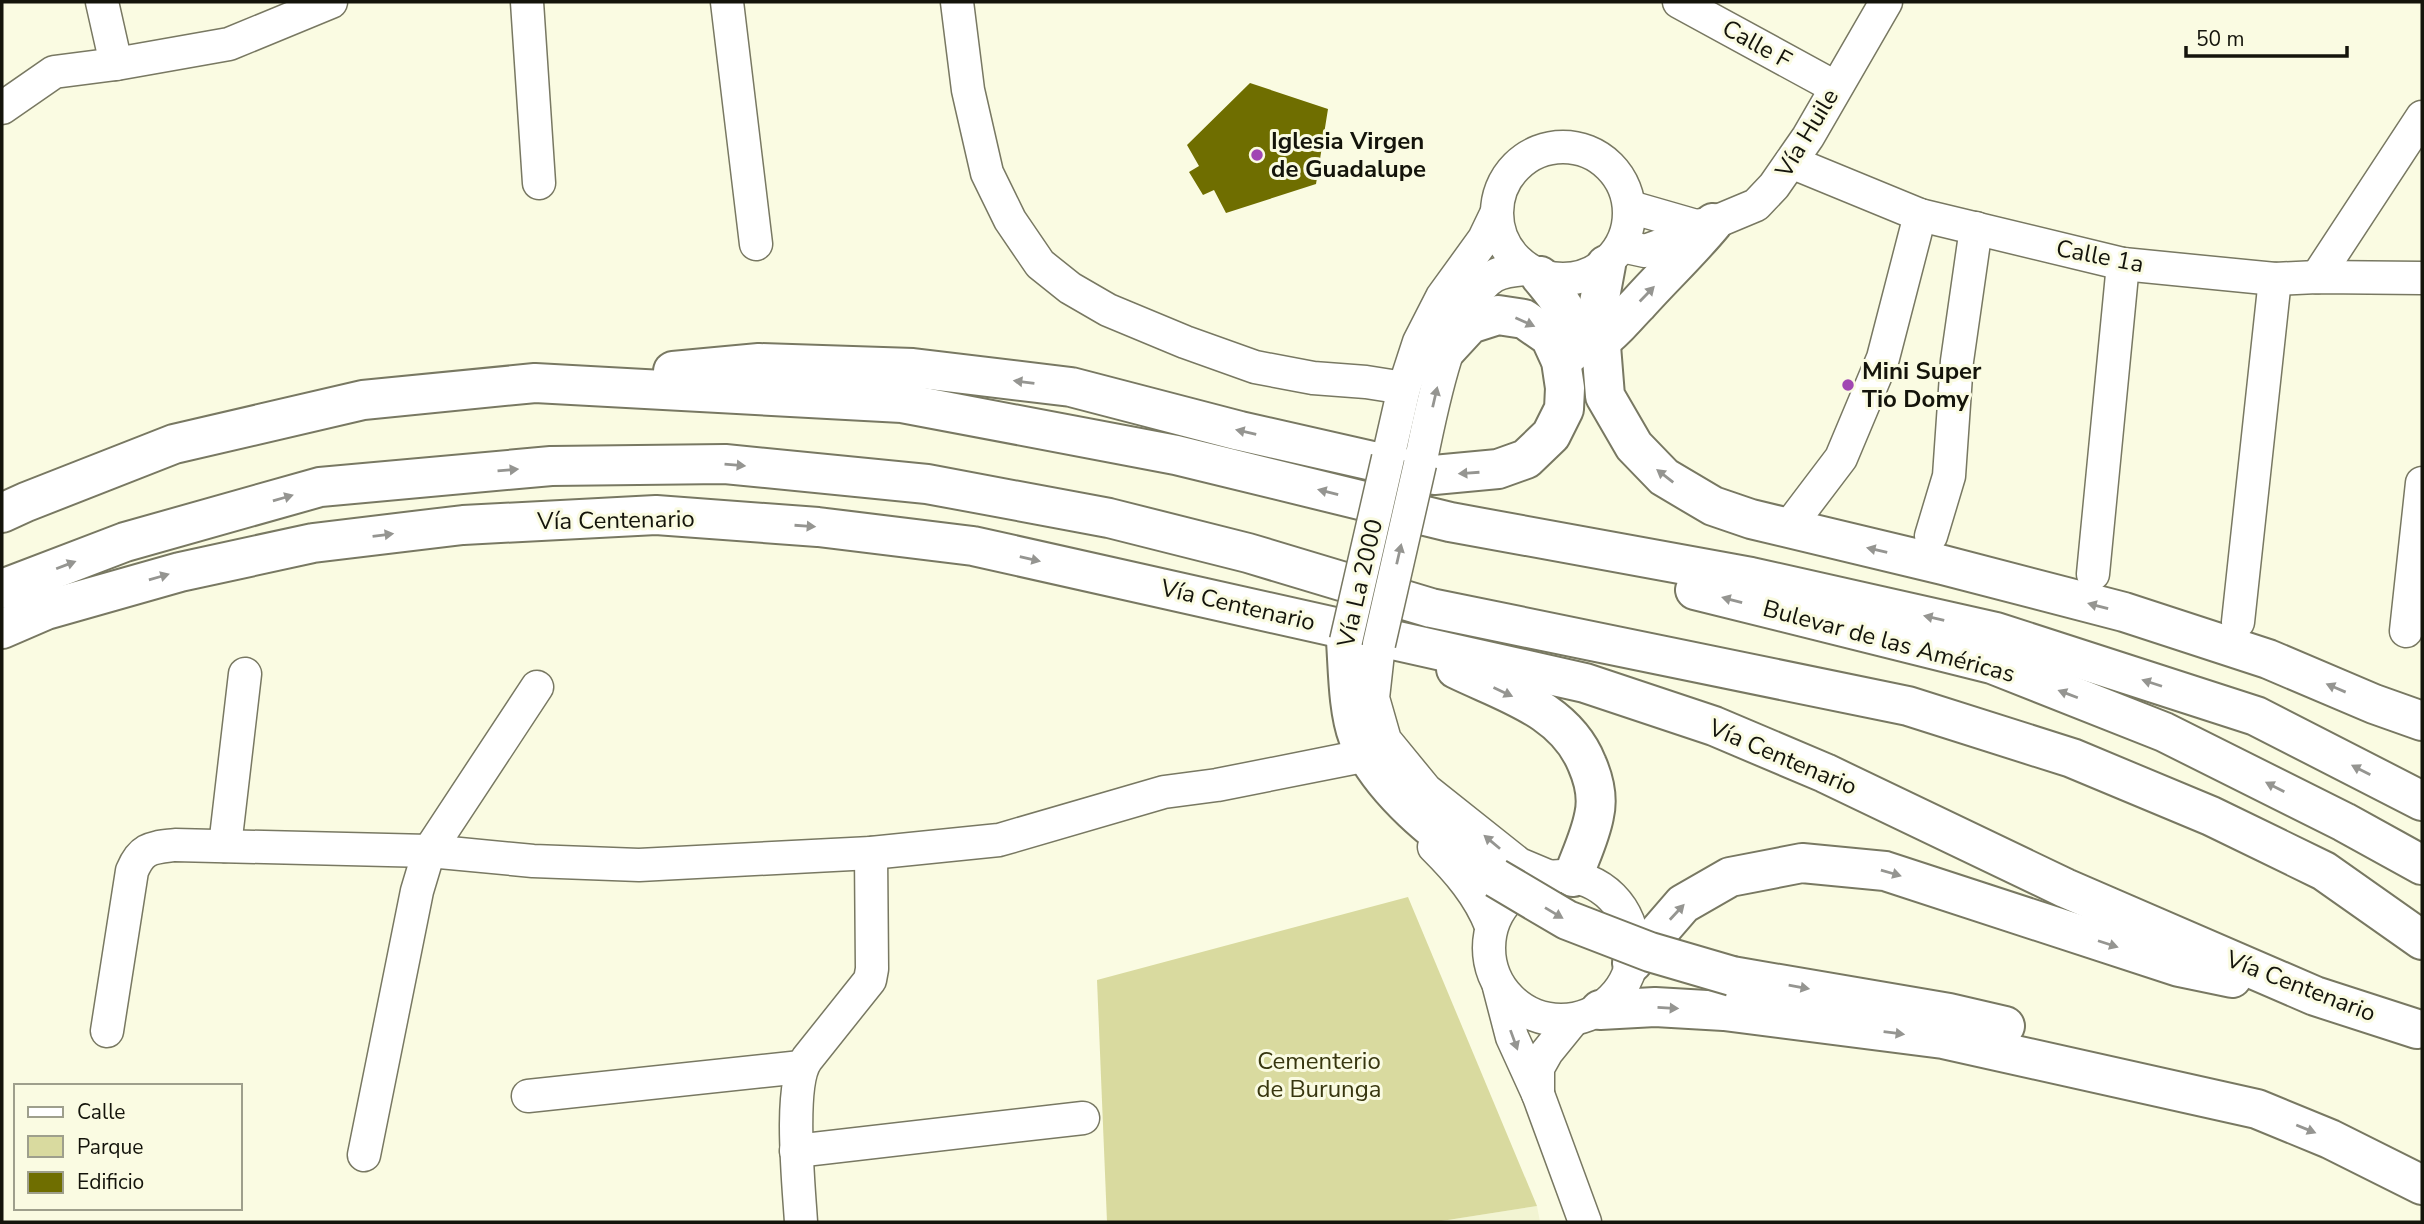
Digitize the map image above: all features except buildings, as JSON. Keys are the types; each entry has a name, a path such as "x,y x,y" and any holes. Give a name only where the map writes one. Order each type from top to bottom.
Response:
{"highway":[{"path":"1600,342 1686,257 1704,225"},
{"path":"1614,256 1598,308 1605,396 1634,446 1664,477 1713,506 1751,519 2124,612 2268,659 2374,704 2422,721"},
{"path":"1533,273 1563,303 1574,332 1574,350 1561,361"},
{"path":"2,513 174,444 363,400 759,363 913,368 1071,387 1240,431 1434,475 1498,469 1526,459 1551,436 1564,409 1565,388 1561,361 1550,337 1524,319 1498,315 1470,324 1446,350"},
{"path":"535,383 902,403 1176,455 1450,522 1751,577 1996,632 2256,716 2422,801"},
{"path":"2,589 125,542 320,487 551,466 725,464 927,484 1135,525 1248,553 1431,608 1908,706 2073,758 2211,816 2323,871 2422,940"},
{"name":"Vía Centenario","path":"2,629 46,610 166,575 313,543 463,525 656,515 818,527 974,546 1374,642 1585,683 1714,726 1825,773 2065,888 2315,996 2417,1029"},
{"name":"Bulevar de las Américas","path":"1450,522 1741,603 1992,664 2164,732 2344,822 2422,866"},
{"path":"1561,877 1595,815 1596,796 1592,775 1581,749 1559,723 1536,707 1374,642 1349,691 1358,736 1385,783 1452,845 1496,878 1567,920 1650,953 1732,976 1949,1013 2103,1050 2330,1139 2422,1185"},
{"path":"2374,704 2422,736"},
{"path":"1632,963 1683,904 1730,877 1802,863 1885,871 2179,967 2315,996"},
{"path":"1587,1015 1655,1007 1724,1011 1943,1039 2256,1109"}],"street":[{"path":"102,2 116,64"},
{"path":"527,2 539,183"},
{"path":"727,2 756,244"},
{"path":"957,2 968,90 987,173 1010,220 1040,264 1070,288 1108,310 1255,367 1313,378 1404,388"},
{"name":"Calle F","path":"1679,2 1835,87"},
{"name":"Vía Huile","path":"1614,256 1645,251 1756,205 1774,186 1808,137 1886,2"},
{"path":"2,108 54,72 229,44 326,3"},
{"path":"2317,277 2422,117"},
{"path":"1570,147 1592,153 1610,167 1623,185 1630,207 1614,256 1586,277 1563,280 1533,273 1510,254 1499,235 1496,214 1499,192 1510,172 1527,157 1548,148 1570,147"},
{"name":"Calle 1a","path":"1791,162 1920,215 2123,264 2275,279 2422,278"},
{"path":"1630,207 1704,225"},
{"name":"Vía La 2000","path":"1496,214 1484,240 1442,297 1419,342 1404,388 1388,458 1374,642 1373,698 1385,740 1426,790 1519,864 1561,877"},
{"path":"1794,520 1841,458 1883,358 1920,215"},
{"path":"1931,536 1949,476 1957,361 1976,228"},
{"path":"2093,574 2123,264"},
{"name":"Vía La 2000","path":"1491,926 1484,908 1461,873 1391,804 1364,769 1345,732 1338,686 1374,642 1446,350 1479,290 1495,276 1533,273"},
{"path":"2238,622 2275,279"},
{"path":"2406,631 2422,483"},
{"path":"225,846 245,674"},
{"path":"364,1155 417,891 429,851 537,687"},
{"path":"107,1031 132,871 137,858 149,848 175,845 429,851 533,861 639,865 872,853 999,841 1164,792 1217,785 1358,757"},
{"path":"801,1222 796,1151 801,1067 870,980 872,853"},
{"path":"1538,1094 1538,1069 1547,1052 1587,1015 1621,990 1632,963 1633,940 1626,918 1613,898 1595,884 1561,877 1524,886 1504,903 1491,926 1489,956 1512,1037 1538,1094 1585,1222"},
{"path":"1498,984 1517,1006 1544,1019 1587,1015"},
{"path":"528,1096 801,1067"},
{"path":"796,1151 1083,1118"}],"shaded area":[{"path":"1537,1206 1540,1222 1435,1222"}],"green space":[{"name":"Cementerio de Burunga","path":"1408,897 1537,1206 1435,1222 1107,1222 1097,980"}],"place":[{"name":"Iglesia Virgen de Guadalupe","path":"1257,155"},
{"name":"Mini Super Tio Domy","path":"1848,385"}]}
